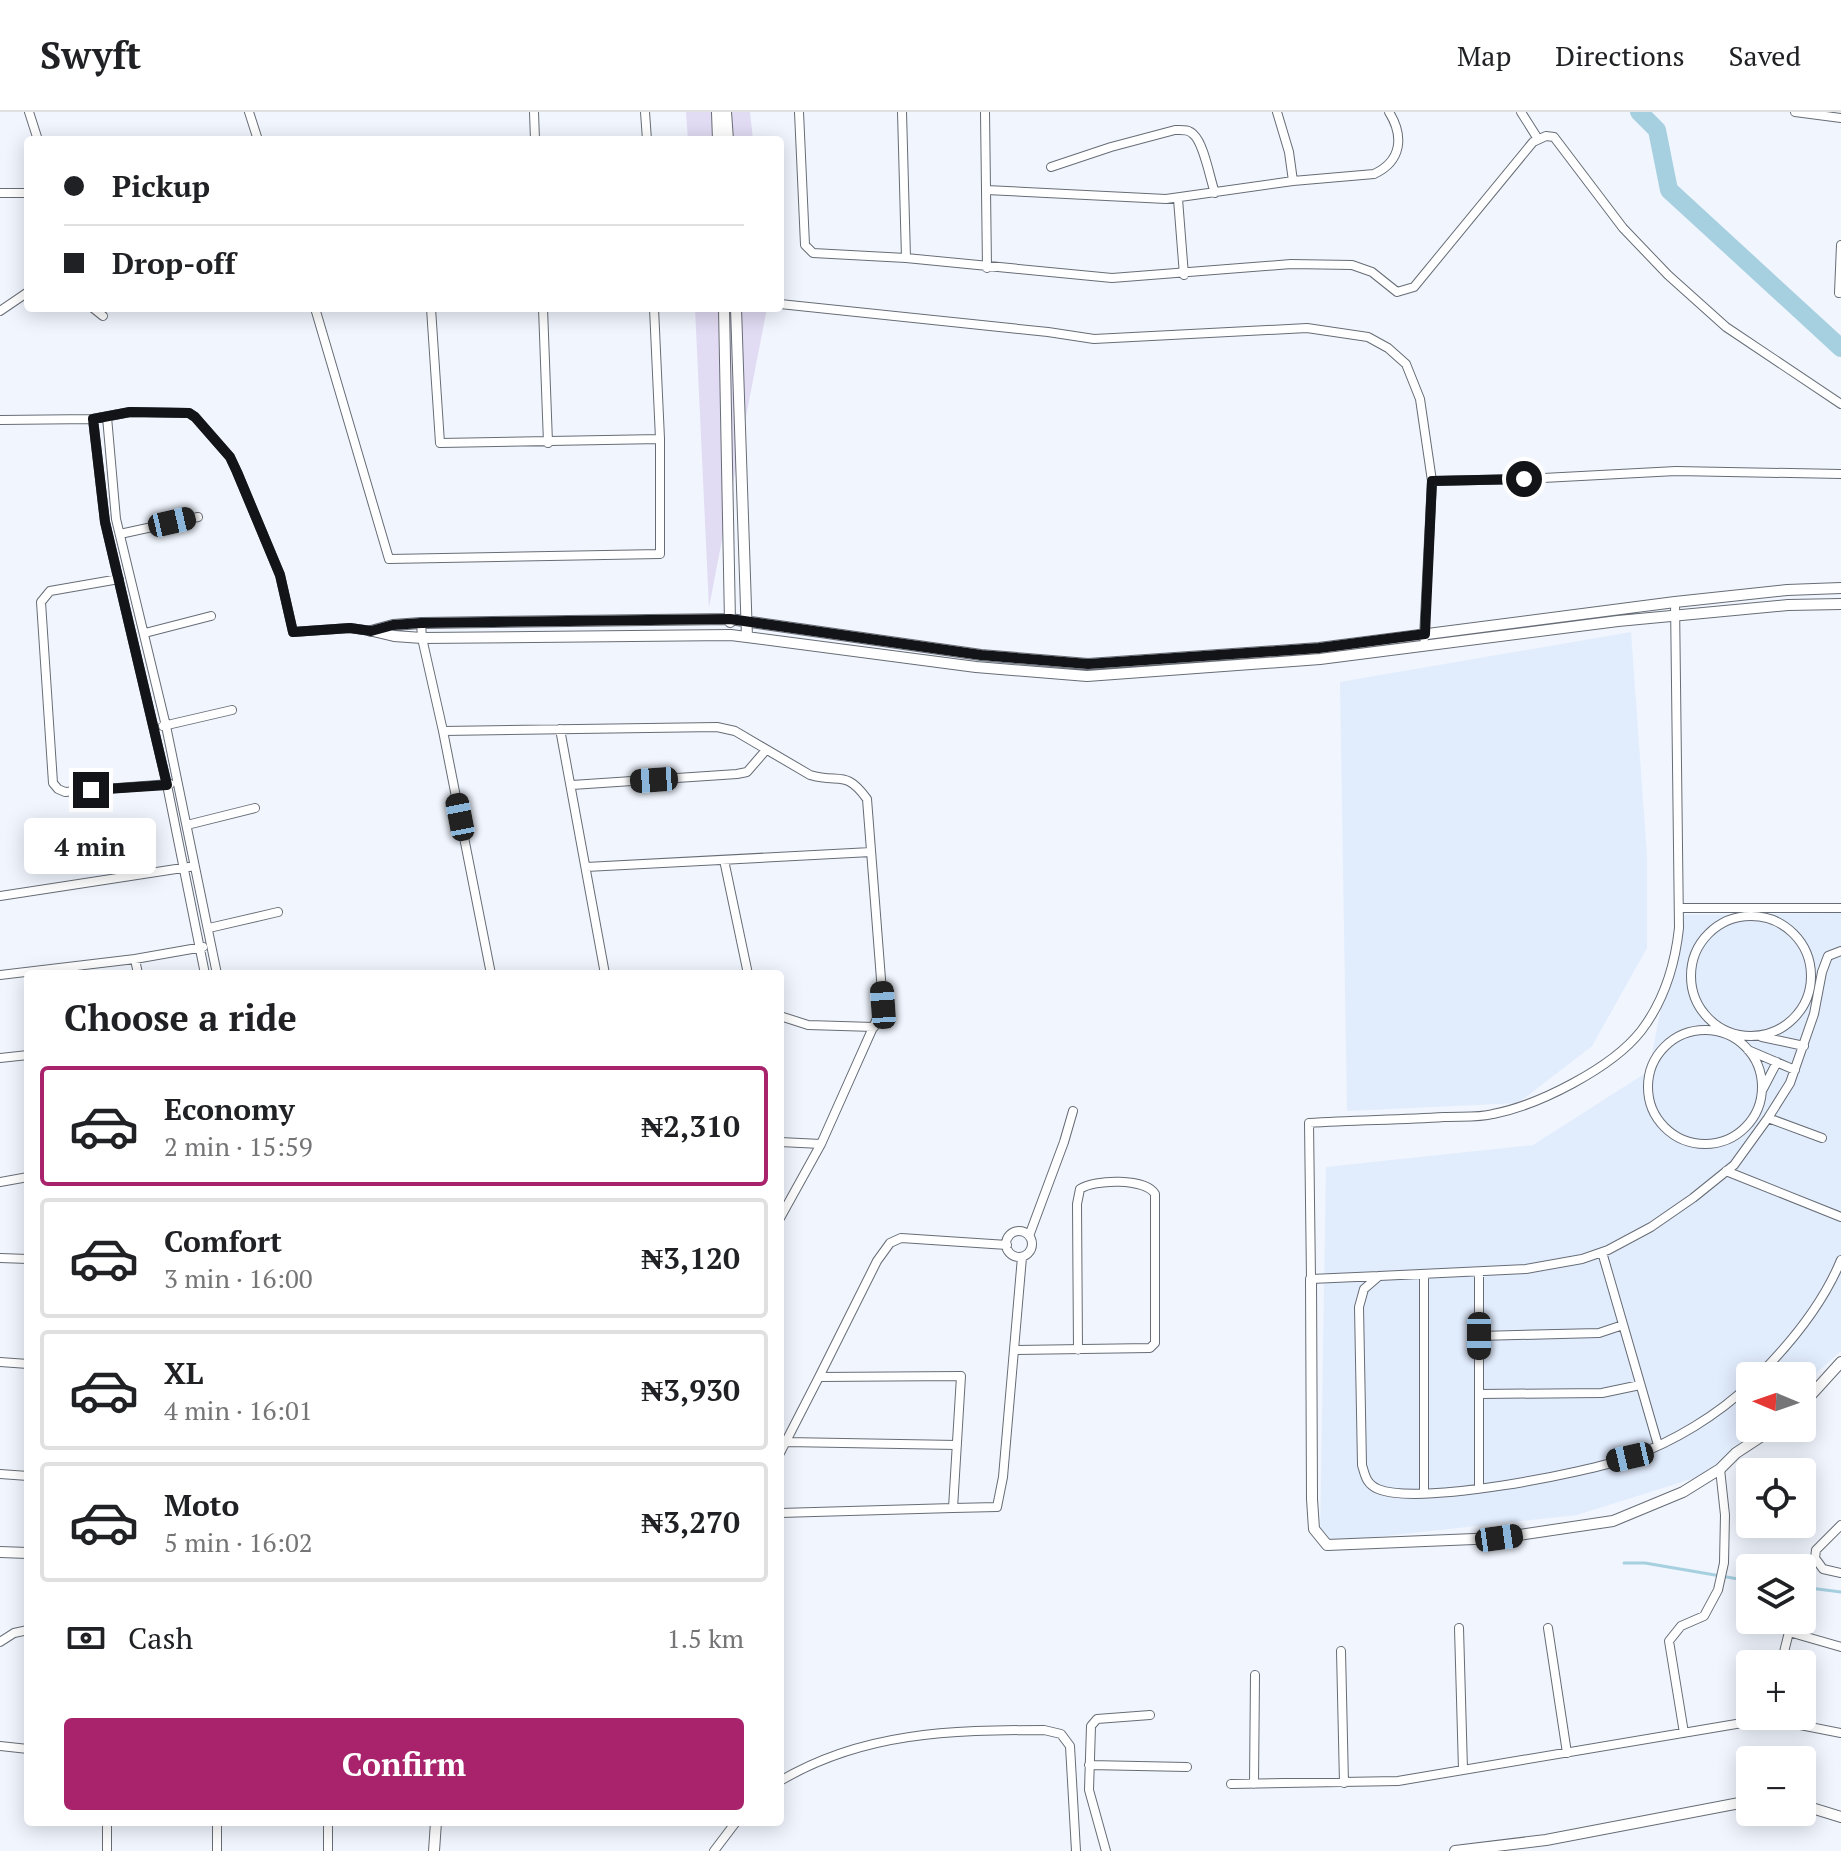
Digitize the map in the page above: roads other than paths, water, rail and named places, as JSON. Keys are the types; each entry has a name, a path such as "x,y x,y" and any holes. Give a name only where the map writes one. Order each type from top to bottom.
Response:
{"street":[{"path":"29,112 37,136"},
{"path":"249,112 257,136"},
{"path":"534,112 535,136"},
{"path":"645,112 647,136"},
{"path":"717,112 718,136"},
{"path":"726,112 728,136"},
{"path":"799,112 805,245 808,251 1112,278 1184,275 1291,264 1352,265 1372,272 1397,292 1414,287 1533,142 1554,137 1623,228 1668,275 1726,327 1841,404"},
{"path":"902,112 906,258"},
{"path":"985,112 987,268"},
{"path":"1277,112 1289,152 1293,181"},
{"path":"986,190 1178,199 1293,181 1364,176 1383,170 1400,147 1399,129 1389,112"},
{"path":"1521,112 1538,139"},
{"path":"1795,112 1841,118"},
{"path":"1051,167 1111,147 1184,130 1190,131 1198,139 1215,193"},
{"path":"0,193 24,193"},
{"path":"1178,199 1184,275"},
{"path":"1839,293 1841,245"},
{"path":"0,311 24,295"},
{"path":"784,304 1094,339 1307,328 1368,337 1388,348 1406,364 1420,399 1432,481 1423,647"},
{"path":"98,312 103,316"},
{"path":"316,312 389,559 660,554 660,439 654,312"},
{"path":"431,312 440,443 660,439"},
{"path":"543,312 548,443"},
{"path":"724,312 731,635"},
{"path":"736,312 747,637"},
{"path":"0,420 93,419 130,412 178,412 195,417 230,457 237,472 280,575 293,632 350,628 422,638 731,635 976,667 1087,676 1320,659 1567,626 1788,605 1841,604"},
{"path":"107,417 116,519 166,726 216,970"},
{"path":"93,419 105,522 167,785 204,970"},
{"path":"1432,481 1676,471 1841,474"},
{"path":"120,534 198,517"},
{"path":"129,577 50,591 41,602 53,783 65,792 178,784"},
{"path":"371,631 393,625 421,623 730,619 981,655 1088,664 1319,648 1675,602 1787,590 1841,588"},
{"path":"1675,602 1679,908 1676,955 1667,985 1641,1031 1621,1051 1581,1079 1541,1099 1492,1115 1309,1123 1314,1529 1327,1545 1499,1538 1613,1521 1683,1492 1720,1469 1753,1442"},
{"path":"145,633 211,616"},
{"path":"421,623 490,970"},
{"path":"154,728 232,710"},
{"path":"443,731 717,727 735,731 810,775 824,779 845,778 857,784 867,799 883,1005 821,1144 784,1210"},
{"path":"560,729 604,970"},
{"path":"572,785 737,774 747,772 766,750"},
{"path":"187,825 255,808"},
{"path":"586,867 871,852"},
{"path":"724,860 747,970"},
{"path":"0,896 195,866"},
{"path":"1679,908 1841,908"},
{"path":"209,928 278,912"},
{"path":"1787,1041 1809,993 1811,973 1807,954 1797,937 1782,924 1764,917 1744,916 1725,922 1709,933 1697,950 1692,969 1692,989 1700,1007 1713,1023 1739,1036 1759,1036 1804,1046"},
{"path":"42,970 135,959 212,945"},
{"path":"1311,1279 1526,1269 1582,1259 1651,1227 1734,1165 1768,1118 1795,1070 1804,1046 1828,956 1841,951"},
{"path":"135,959 137,970"},
{"path":"0,975 24,972"},
{"path":"1759,1036 1778,1030 1801,1011"},
{"path":"784,1017 808,1025 874,1027"},
{"path":"1777,1062 1761,1093 1756,1111 1745,1127 1730,1138 1712,1143 1694,1142 1676,1136 1662,1124 1652,1108 1648,1090 1650,1071 1659,1054 1672,1040 1688,1032 1707,1030 1734,1037 1748,1049 1795,1070"},
{"path":"1748,1049 1758,1065 1761,1093"},
{"path":"0,1058 24,1055"},
{"path":"784,1513 997,1507 1003,1477 1022,1257 1031,1248 1029,1236 1073,1111"},
{"path":"1768,1118 1822,1138"},
{"path":"784,1142 821,1144"},
{"path":"1726,1171 1841,1217"},
{"path":"0,1182 24,1178"},
{"path":"1014,1350 1078,1350 1150,1348 1155,1343 1155,1194 1151,1187 1141,1183 1088,1184 1080,1189 1077,1204 1078,1350"},
{"path":"784,1190 794,1191"},
{"path":"1022,1257 1010,1253 1007,1245 1012,1234 1021,1232 1029,1236"},
{"path":"784,1446 877,1261 890,1243 901,1238 1007,1245"},
{"path":"1602,1252 1658,1445"},
{"path":"0,1258 24,1259"},
{"path":"1771,1362 1804,1325 1832,1282 1841,1260"},
{"path":"1479,1273 1479,1488"},
{"path":"1424,1274 1424,1493"},
{"path":"1379,1276 1364,1289 1359,1307 1362,1465 1366,1480 1376,1488 1424,1493 1479,1488 1555,1475 1630,1457 1677,1436 1736,1398"},
{"path":"1479,1336 1599,1333 1623,1325"},
{"path":"0,1362 24,1364"},
{"path":"1816,1392 1837,1373 1841,1362"},
{"path":"819,1377 961,1376 953,1508"},
{"path":"1479,1394 1602,1393 1640,1385"},
{"path":"786,1442 957,1445"},
{"path":"1684,1733 1669,1641 1681,1626 1704,1616 1721,1578 1725,1515 1720,1469"},
{"path":"0,1474 24,1476"},
{"path":"1841,1525 1816,1550 1815,1558 1823,1569 1841,1573"},
{"path":"0,1552 24,1553"},
{"path":"1459,1628 1463,1770"},
{"path":"1548,1628 1567,1753"},
{"path":"0,1642 24,1631"},
{"path":"1784,1650 1789,1632 1841,1647"},
{"path":"1341,1651 1344,1783"},
{"path":"1254,1784 1255,1675"},
{"path":"1106,1851 1089,1790 1091,1726 1097,1719 1150,1715"},
{"path":"1231,1784 1398,1781 1736,1724"},
{"path":"1816,1728 1841,1733"},
{"path":"784,1779 828,1757 921,1734 1044,1730 1061,1734 1070,1746 1076,1851"},
{"path":"0,1746 24,1749"},
{"path":"1089,1765 1187,1767"},
{"path":"1455,1851 1546,1840 1736,1804"},
{"path":"1816,1809 1841,1817"},
{"path":"107,1826 107,1851"},
{"path":"217,1826 217,1851"},
{"path":"328,1826 328,1851"},
{"path":"434,1851 436,1826"},
{"path":"714,1851 733,1826"}],"waterway":[{"path":"1639,112 1657,130 1669,190 1841,348"},
{"path":"1624,1563 1645,1563 1736,1579"},
{"path":"1816,1589 1841,1592"}]}
